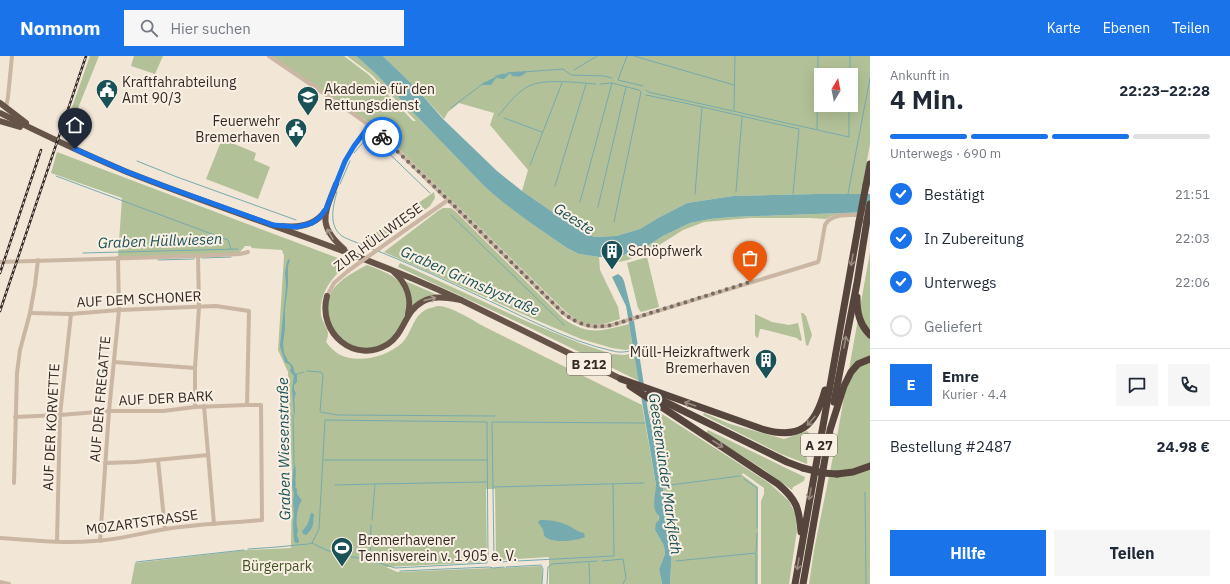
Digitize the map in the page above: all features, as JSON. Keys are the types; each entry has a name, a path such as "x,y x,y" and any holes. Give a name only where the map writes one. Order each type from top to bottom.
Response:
{"highway":[{"path":"0,103 36,132"},
{"name":"B 212","path":"0,113 36,132 132,174 348,252 461,300 620,379"},
{"path":"0,121 36,132"},
{"name":"A 27","path":"795,584 870,164"},
{"path":"273,225 292,227 307,225 320,217 326,209 336,184"},
{"name":"A 27","path":"803,584 838,380 869,217 870,204"},
{"path":"326,209 326,224 329,233 335,241 348,252"},
{"path":"391,270 396,273 408,294 409,306 407,318"},
{"path":"857,283 857,305 859,317 863,327 870,335"},
{"path":"327,296 325,314 329,328 338,339 346,345 355,349 365,350 374,349 388,344 399,334 410,312 418,304 429,299 441,298 461,300"},
{"path":"650,394 766,430 782,434 792,433 802,429 816,415 823,397 837,345"},
{"path":"830,430 844,386 851,372 858,364 870,359"},
{"path":"620,379 787,462 803,468 816,472 837,474 853,472 870,466"},
{"path":"650,394 760,471 789,494 795,502 799,512 801,544"}],"street":[{"path":"6,107 12,56"},
{"path":"269,56 369,126 398,151 563,313 570,319 579,323 595,327 604,327 818,262 827,220 835,216 869,217"},
{"path":"336,184 348,156 369,126"},
{"name":"ZUR HÜLLWIESE","path":"327,296 334,283 348,271 448,200"},
{"path":"0,262 198,256 240,254 248,252"},
{"path":"195,407 195,368 199,307 198,256"},
{"name":"AUF DER FREGATTE","path":"100,541 109,411 120,310 118,258"},
{"path":"14,483 17,373 20,350 30,313 38,260"},
{"name":"AUF DEM SCHONER","path":"30,313 71,314 120,310 216,306 249,311 247,405"},
{"name":"AUF DER KORVETTE","path":"57,541 60,415 71,314"},
{"path":"114,362 195,368"},
{"name":"AUF DER BARK","path":"15,417 109,411 163,411 204,406 247,405"},
{"name":"MOZARTSTRASSE","path":"0,538 57,541 100,541 165,529 262,520 260,406 247,405"},
{"path":"204,406 214,524"},
{"path":"105,463 208,455"},
{"path":"158,460 165,529"},
{"path":"0,582 9,584"}],"green space":[{"path":"90,56 99,56 72,123 69,135 63,133"},
{"path":"134,56 163,56 155,74 131,66"},
{"path":"272,56 344,56 369,75 413,121 416,121 372,75 347,56 356,56 375,73 485,187 532,224 567,248 579,254 599,257 600,270 618,307 620,319 591,325 581,322 571,316 400,150 370,123"},
{"path":"383,56 870,56 870,144 861,194 733,196 687,203 640,229 616,236 594,237 573,226 522,191 528,170 490,125 494,113 459,103 448,112 444,119 416,88"},
{"path":"222,139 256,153 254,160 270,167 258,199 206,179"},
{"name":"Bürgerpark","path":"57,152 351,263 344,267 328,285 322,299 321,307 321,315 328,333 326,342 337,353 345,357 362,359 371,358 396,348 406,339 420,314 430,308 443,306 462,314 485,327 642,405 656,485 659,520 655,530 664,546 665,554 659,569 662,584 549,584 549,557 496,559 495,489 486,489 487,562 386,567 397,572 541,566 542,584 131,584 135,563 247,550 291,548 292,473 288,372 278,350 284,256 282,250 252,248 250,246 245,246 239,253 118,257 122,198 51,173"},
{"path":"434,192 435,198 430,206 374,246 364,241"},
{"path":"443,208 451,208 455,211 564,319 588,330 611,329 629,324 633,348 626,350 612,348 581,339 384,252"},
{"path":"870,212 870,214 835,215 826,219 750,218 704,222 683,230 653,249 628,260 619,262 611,261 610,257 621,256 644,248 663,236 690,223 710,219"},
{"path":"870,252 870,584 809,584 814,550 836,442"},
{"path":"647,257 659,307 641,312 638,308 627,263"},
{"path":"400,263 526,321 582,344 612,354 624,355 634,353 639,381 524,325 398,267"},
{"path":"367,265 392,276 399,282 406,295 407,309 399,329 386,343 378,347 361,348 346,342 333,330 329,323 328,300 335,287 340,282 353,272"},
{"path":"403,280 440,296 411,309"},
{"path":"801,313 806,316 812,335 808,346 806,345"},
{"path":"755,314 772,322 789,325 798,323 802,340 800,341 797,338 762,329 760,329 758,338 756,337"},
{"path":"648,405 769,483 789,501 795,513 797,530 789,584 761,584 761,501 764,494 764,488 743,473 742,475 758,487 758,584 670,584 672,547 661,476 663,462 654,439"},
{"path":"704,413 730,424 784,439 807,431 810,434 806,442 805,449 807,464 781,454 703,415"},
{"path":"708,430 805,477 804,481 793,487 792,490 763,469 706,433"}],"water":[{"path":"356,56 383,56 416,88 443,119 497,171 522,191 573,226 594,237 616,236 640,229 687,203 733,196 870,194 870,212 710,219 690,223 663,236 644,248 621,256 610,257 611,261 608,260 607,257 579,254 567,248 532,224 485,187 375,73"},
{"path":"527,71 520,76 512,76 509,74 503,79 496,78 491,85 481,85 493,78 514,72"},
{"path":"289,259 283,344 284,353 297,374 297,382 294,385 294,390 296,393 294,399 294,416 292,389 294,376 290,371 290,365 285,362 280,346 286,286 285,273"},
{"path":"618,274 624,281 634,321 648,411 654,439 663,462 661,476 672,547 670,584 662,584 659,569 665,554 664,546 655,530 656,523 659,520 659,516 656,513 654,505 656,485 626,306 612,277"},
{"path":"294,463 296,472 295,487 302,500 297,515 298,543 295,543 294,539 293,523 294,494 292,485"},
{"path":"311,513 314,514 313,526 306,535 303,534 302,531 307,525"},
{"path":"540,520 562,523 584,533 585,537 577,540 566,541 550,540 544,535 543,529 538,522"}],"waterway":[{"path":"574,70 597,56"},
{"path":"627,56 618,80 643,86"},
{"path":"634,56 734,85"},
{"path":"734,110 735,56"},
{"path":"817,129 818,56"},
{"path":"850,56 850,68"},
{"path":"523,72 563,69 571,75 604,76 612,78"},
{"path":"507,73 519,72"},
{"path":"495,76 504,74"},
{"path":"848,194 870,78"},
{"path":"451,108 485,82"},
{"path":"498,116 520,92 535,84 543,82 596,84"},
{"path":"530,165 562,83"},
{"path":"600,84 612,83 639,90 641,92 614,222"},
{"path":"580,202 612,83"},
{"path":"555,186 586,84"},
{"path":"598,207 626,87"},
{"path":"646,90 648,92 849,137 849,112"},
{"path":"646,95 799,129 793,194"},
{"path":"695,194 702,107"},
{"path":"736,192 742,117"},
{"path":"504,118 542,132"},
{"path":"354,153 366,139 373,138 430,193"},
{"name":"Graben Grimsbystraße","path":"137,161 296,220"},
{"path":"340,184 350,161"},
{"path":"56,176 228,240 231,249"},
{"name":"Graben Grimsbystraße","path":"337,192 333,209 333,221 338,232 345,238 375,250"},
{"path":"451,215 564,325"},
{"name":"Graben Hüllwiesen","path":"83,253 238,249"},
{"name":"Graben Grimsbystraße","path":"378,251 430,273 562,335 615,352 634,350"},
{"path":"202,258 231,257"},
{"path":"158,260 194,259"},
{"path":"307,371 321,372 323,375 320,412 338,415 495,416"},
{"path":"297,374 304,372"},
{"name":"Graben Wiesenstraße","path":"293,415 294,464"},
{"path":"248,549 312,543 326,550 370,560 395,568 487,563 487,422 325,420 319,529 312,543"},
{"name":"Geestemünder Markfleth","path":"613,484 614,556 498,562 494,560 492,422 645,423"},
{"path":"324,460 487,460"},
{"name":"Geestemünder Markfleth","path":"663,486 740,476"},
{"path":"744,479 757,488 757,528"},
{"path":"375,484 486,482"},
{"path":"494,487 644,483"},
{"path":"335,485 375,484 372,520"},
{"path":"865,492 866,584"},
{"path":"370,560 371,525"},
{"path":"756,552 757,533"},
{"path":"136,562 244,550"},
{"name":"Geestemünder Markfleth","path":"676,561 756,553 756,584"},
{"path":"602,561 623,559 626,578 623,584"},
{"path":"547,584 548,567 552,564 597,561"},
{"path":"589,563 590,584"},
{"path":"506,567 541,565 543,569 542,584"},
{"path":"400,571 504,567"}],"railway":[{"path":"0,311 86,56"},
{"path":"0,273 41,150"}],"way so far":[{"path":"382,137 459,210 563,313 570,319 579,323 587,326 604,327 750,282"}],"place":[{"name":"Kraftfahrabteilung Amt 90/3","path":"107,110"},
{"name":"Akademie für den Rettungsdienst","path":"308,116"},
{"name":"Feuerwehr Bremerhaven","path":"296,148"},
{"name":"Schöpfwerk","path":"612,270"},
{"name":"Müll-Heizkraftwerk Bremerhaven","path":"766,380"},
{"name":"Bremerhavener Tennisverein v. 1905 e. V.","path":"342,568"}],"route":[{"path":"75,149 125,171 273,225 297,227 312,223 320,217 326,209 345,161 369,126 382,137"}],"water label":[{"name":"Geeste","path":"574,219"}]}
